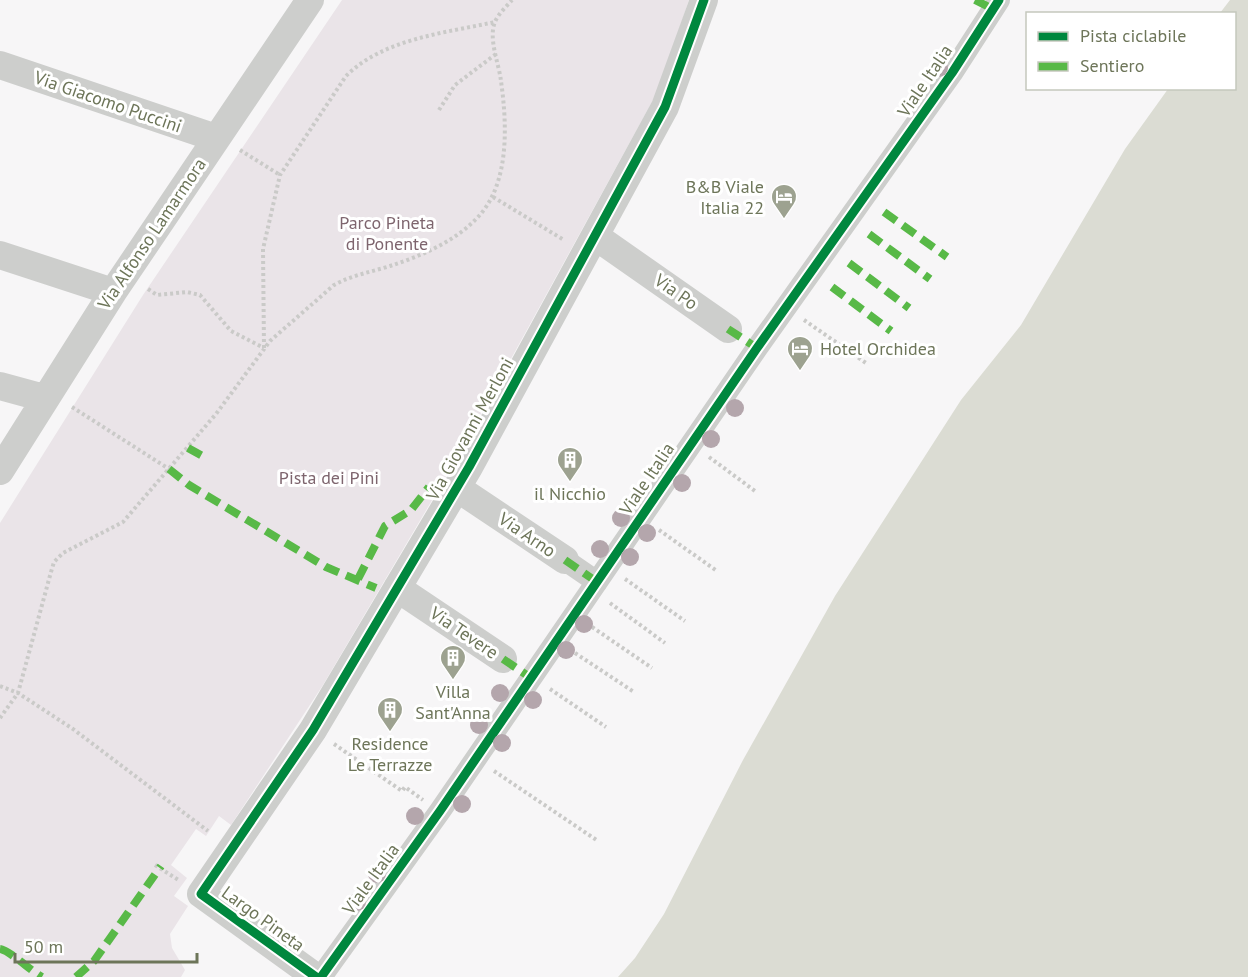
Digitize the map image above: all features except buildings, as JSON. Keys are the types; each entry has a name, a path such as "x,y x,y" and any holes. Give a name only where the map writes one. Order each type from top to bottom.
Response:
{"street":[{"name":"Via Alfonso Lamarmora","path":"0,471 113,292 228,144 310,0"},
{"name":"Via Giovanni Merloni","path":"229,855 314,730 457,488 584,240 665,107 704,0"},
{"name":"Viale Italia","path":"321,977 476,759 757,348 952,73 989,3"},
{"name":"Via Giacomo Puccini","path":"0,65 228,144"},
{"name":"Via Po","path":"584,240 757,348"},
{"path":"0,255 113,292"},
{"path":"0,386 44,398"},
{"name":"Via Arno","path":"457,488 565,560 598,579"},
{"name":"Via Tevere","path":"397,588 531,678"},
{"name":"Largo Pineta","path":"229,855 201,894 316,977"}],"path":[{"path":"264,348 263,249 280,175 346,76 359,63 381,51 405,43 495,22 512,0"},
{"path":"0,718 18,693 54,562 75,546 123,522 216,414 264,348 334,285 345,278 390,266 432,250 477,218 493,197 503,159 501,81 496,54 495,22"},
{"path":"439,110 455,85 496,54"},
{"path":"228,144 280,175"},
{"path":"493,197 584,240"},
{"path":"148,289 157,295 187,292 200,295 231,331 264,348"},
{"path":"787,307 866,363"},
{"path":"72,407 169,469"},
{"path":"710,458 755,491"},
{"path":"641,517 717,571"},
{"path":"598,579 685,621"},
{"path":"598,579 665,643"},
{"path":"574,615 652,668"},
{"path":"557,640 634,692"},
{"path":"531,678 606,727"},
{"path":"0,686 18,693 73,729 208,831"},
{"path":"331,742 402,791 405,788 414,794"},
{"path":"476,759 598,841"},
{"path":"155,865 183,883"}],"green space":[{"path":"342,0 689,0 658,91 451,468 323,685 231,825 219,816 206,836 196,829 171,865 187,878 174,896 188,906 170,934 172,948 185,970 181,977 0,977 0,523 143,295"}],"shaded area":[{"path":"1230,0 1248,0 1248,977 618,977 635,958 664,914 743,760 835,596 961,400 1021,325 1125,149 1167,90 1236,90 1236,12 1221,12"}],"marked path":[{"path":"975,0 993,9"},
{"path":"884,212 947,257"},
{"path":"869,234 930,279"},
{"path":"849,263 909,308"},
{"path":"832,287 891,331"},
{"path":"728,329 757,348"},
{"path":"188,448 208,459"},
{"path":"169,469 189,485 326,567 376,588"},
{"path":"358,579 385,526 411,510 429,487"},
{"path":"565,560 597,582"},
{"path":"503,659 531,678"},
{"path":"76,977 94,961 161,866"},
{"path":"0,949 42,977"}],"cycle path":[{"path":"316,977 201,894 313,730 469,467 665,107 704,0"},
{"path":"321,977 440,811 757,348 952,73 999,0"}],"place":[{"name":"B&B Viale Italia 22","path":"784,220"},
{"name":"Hotel Orchidea","path":"800,372"},
{"name":"il Nicchio","path":"570,483"},
{"name":"Villa Sant'Anna","path":"453,681"},
{"name":"Residence Le Terrazze","path":"390,733"}],"park label":[{"name":"Parco Pineta di Ponente","path":"387,233"},
{"name":"Pista dei Pini","path":"329,478"}]}
